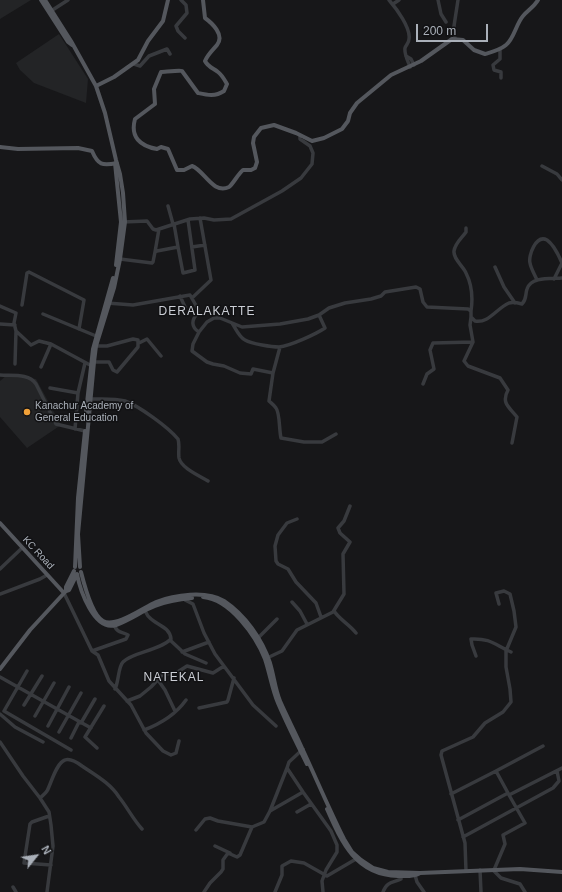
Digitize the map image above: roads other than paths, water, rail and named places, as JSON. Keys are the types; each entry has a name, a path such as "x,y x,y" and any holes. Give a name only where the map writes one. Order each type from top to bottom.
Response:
{"main road":[{"path":"41,0 72,46 96,86 106,113 124,193 120,259 92,364"},
{"path":"44,0 71,41 72,46"},
{"path":"96,86 114,77 138,60 148,41 163,21 168,0"},
{"path":"204,1 205,18 215,28 219,37 218,44 210,52 205,61 207,65 223,77 226,84 224,91 216,96 198,93 182,71 161,72 154,89 155,105 146,109 135,119 133,129 138,141 146,146 157,149 168,149 177,170 184,170 192,166 196,168 213,185 221,188 227,188 231,185 235,177 243,170 251,170 255,168 257,162 253,143 254,137 261,128 274,125 312,141 324,138 342,129 348,121 352,109 391,75 412,66 452,39 463,40 474,50 486,54 505,46 510,41 516,26 523,16 535,5 538,0"},
{"path":"0,147 18,149 78,148 92,151 95,160 98,163 107,165 116,162"},
{"path":"83,462 96,336 108,303 123,222"},
{"path":"91,374 90,399 85,431 78,534 78,570 80,583 89,607 96,619 106,625 114,625 144,610"},
{"name":"KC Road","path":"0,523 47,575 65,592"},
{"path":"0,669 30,630 65,592 69,590 78,570"},
{"path":"65,592 66,587 78,570"},
{"path":"78,570 94,608 104,622 118,621 163,603 184,597 209,595 220,599 242,617 258,638 266,658 278,703 342,835 352,852 373,868 401,875 420,874"},
{"path":"72,584 76,582 80,583"},
{"path":"184,597 211,598 226,607 249,630 266,658"},
{"path":"302,750 338,834 345,846 356,859 373,871 388,876 480,870 562,872"}],"street":[{"path":"51,11 68,0"},
{"path":"182,0 186,5 187,13 176,26 178,31 186,38"},
{"path":"389,0 393,4 408,32 409,40 405,48 406,56 412,66"},
{"path":"393,4 399,0"},
{"path":"438,0 441,14 446,22"},
{"path":"455,39 454,26 458,0"},
{"path":"500,48 500,59 493,65 493,67 494,70 501,72 501,78"},
{"path":"134,64 140,66 149,56 167,49 170,54"},
{"path":"123,222 147,221 153,229 159,229 200,218 214,220 232,219 282,192 301,178 312,164 313,153 310,146 300,139 300,135"},
{"path":"542,166 556,174 562,180"},
{"path":"168,206 174,224 183,273 195,270 188,220"},
{"path":"192,298 212,280 200,218"},
{"path":"466,228 466,232 458,241 454,250 456,258 467,274 473,296 470,311 470,325 473,342 464,361 468,366 500,378 508,390 505,396 505,401 517,417 512,443"},
{"path":"120,259 154,262 159,229"},
{"path":"537,280 529,262 532,248 535,243 541,239 548,240 557,252 562,263 554,279"},
{"path":"192,247 205,245"},
{"path":"155,252 178,247"},
{"path":"496,267 504,287 515,303"},
{"path":"22,305 27,273 29,272 84,300 79,329"},
{"path":"471,317 474,322 483,321 509,303 522,304 526,300 527,289 532,282 537,280 562,278"},
{"path":"273,373 253,369 251,374 240,373 224,366 207,362 192,351 193,344 199,332 207,322 214,318 220,318 242,327 280,324 308,319 320,315 329,308 345,303 371,300 381,296 385,292 416,287 420,289 423,302 427,307 464,308 470,311"},
{"path":"108,303 133,305 190,295 198,309 198,313 194,317 192,325 194,329 199,332"},
{"path":"180,296 185,307"},
{"path":"0,306 16,312 14,323 16,331 15,364"},
{"path":"43,314 96,336"},
{"path":"232,323 239,335 246,340 257,344 280,347 313,336 325,328 320,315"},
{"path":"0,324 15,325"},
{"path":"16,331 31,345 39,342 51,344 85,363 92,364 109,362 113,370 117,372 138,347 138,343"},
{"path":"96,346 107,346 133,339 138,340 138,343"},
{"path":"138,343 147,339 161,356"},
{"path":"422,384 427,374 434,369 430,350 433,343 473,342"},
{"path":"41,368 51,344"},
{"path":"280,347 268,401 276,408 278,412 282,438 304,442 322,442 336,434"},
{"path":"75,429 78,393 85,363"},
{"path":"0,375 32,379 56,424 85,431"},
{"path":"50,388 78,393"},
{"path":"90,399 115,399 125,401 161,424 178,439 179,458 181,462 191,471 208,481"},
{"path":"266,658 282,651 297,630 332,612 344,594 343,554 350,542 340,533 338,528 344,521 350,506"},
{"path":"297,519 287,523 278,535 276,561 278,564 288,569 296,582 316,603 321,617"},
{"path":"0,569 22,548"},
{"path":"0,594 47,575"},
{"path":"466,871 465,843 441,755 442,751 472,737 485,724 504,712 511,702 506,667 506,651 516,626 510,594 504,591 496,593 499,604"},
{"path":"65,592 92,651 98,655 109,681 131,705 144,730 163,751 171,755 176,753 179,741"},
{"path":"184,597 193,604 204,634 224,666 253,705 276,726"},
{"path":"292,602 300,611 307,624"},
{"path":"115,689 118,683 120,666 122,663 128,658 166,644 171,639 171,634 168,630 149,618 144,610"},
{"path":"332,612 334,611 338,617 356,633"},
{"path":"258,638 277,619"},
{"path":"92,651 126,639 128,635 116,630 114,625"},
{"path":"476,656 471,639 481,638 489,640 506,651 511,652"},
{"path":"170,640 182,652 206,663"},
{"path":"182,652 209,642"},
{"path":"127,701 140,696 163,674 176,672 187,666 212,673 224,666"},
{"path":"27,671 4,709 5,712 71,750"},
{"path":"24,705 42,676"},
{"path":"0,677 91,728"},
{"path":"199,708 227,702 234,678"},
{"path":"158,680 165,690 175,711"},
{"path":"35,716 54,683"},
{"path":"48,726 69,687"},
{"path":"59,732 81,693"},
{"path":"70,738 95,699"},
{"path":"144,730 158,724 181,707 186,700"},
{"path":"97,748 85,738 85,736 104,706"},
{"path":"0,714 15,727 43,742"},
{"path":"0,742 40,798 49,816 53,846 47,892"},
{"path":"451,794 543,746"},
{"path":"196,830 205,819 210,818 218,821 252,827 264,822 270,811 289,762 302,750"},
{"path":"40,798 47,791 51,780 61,763 64,760 76,762 111,787 142,829"},
{"path":"287,768 331,831 337,845 337,852 326,870 322,881 323,892"},
{"path":"458,820 562,768"},
{"path":"463,837 553,788 559,781 557,770"},
{"path":"496,771 525,823 503,835 506,844 494,872 501,878 520,884 525,892"},
{"path":"270,811 303,792"},
{"path":"297,812 311,804"},
{"path":"49,816 30,824 24,862 51,865"},
{"path":"215,846 237,857 240,855 252,827"},
{"path":"204,892 223,869 223,860 228,853"},
{"path":"275,892 282,875 282,866 291,861 304,863 327,876 356,859"},
{"path":"480,870 482,892"},
{"path":"383,892 392,881 400,880 401,875"},
{"path":"414,875 424,892"},
{"path":"13,887 16,892"}],"place":[{"name":"Kanachur Academy of General Education","path":"27,412"}],"district":[{"name":"DERALAKATTE","path":"207,312"},
{"name":"NATEKAL","path":"174,678"}]}
